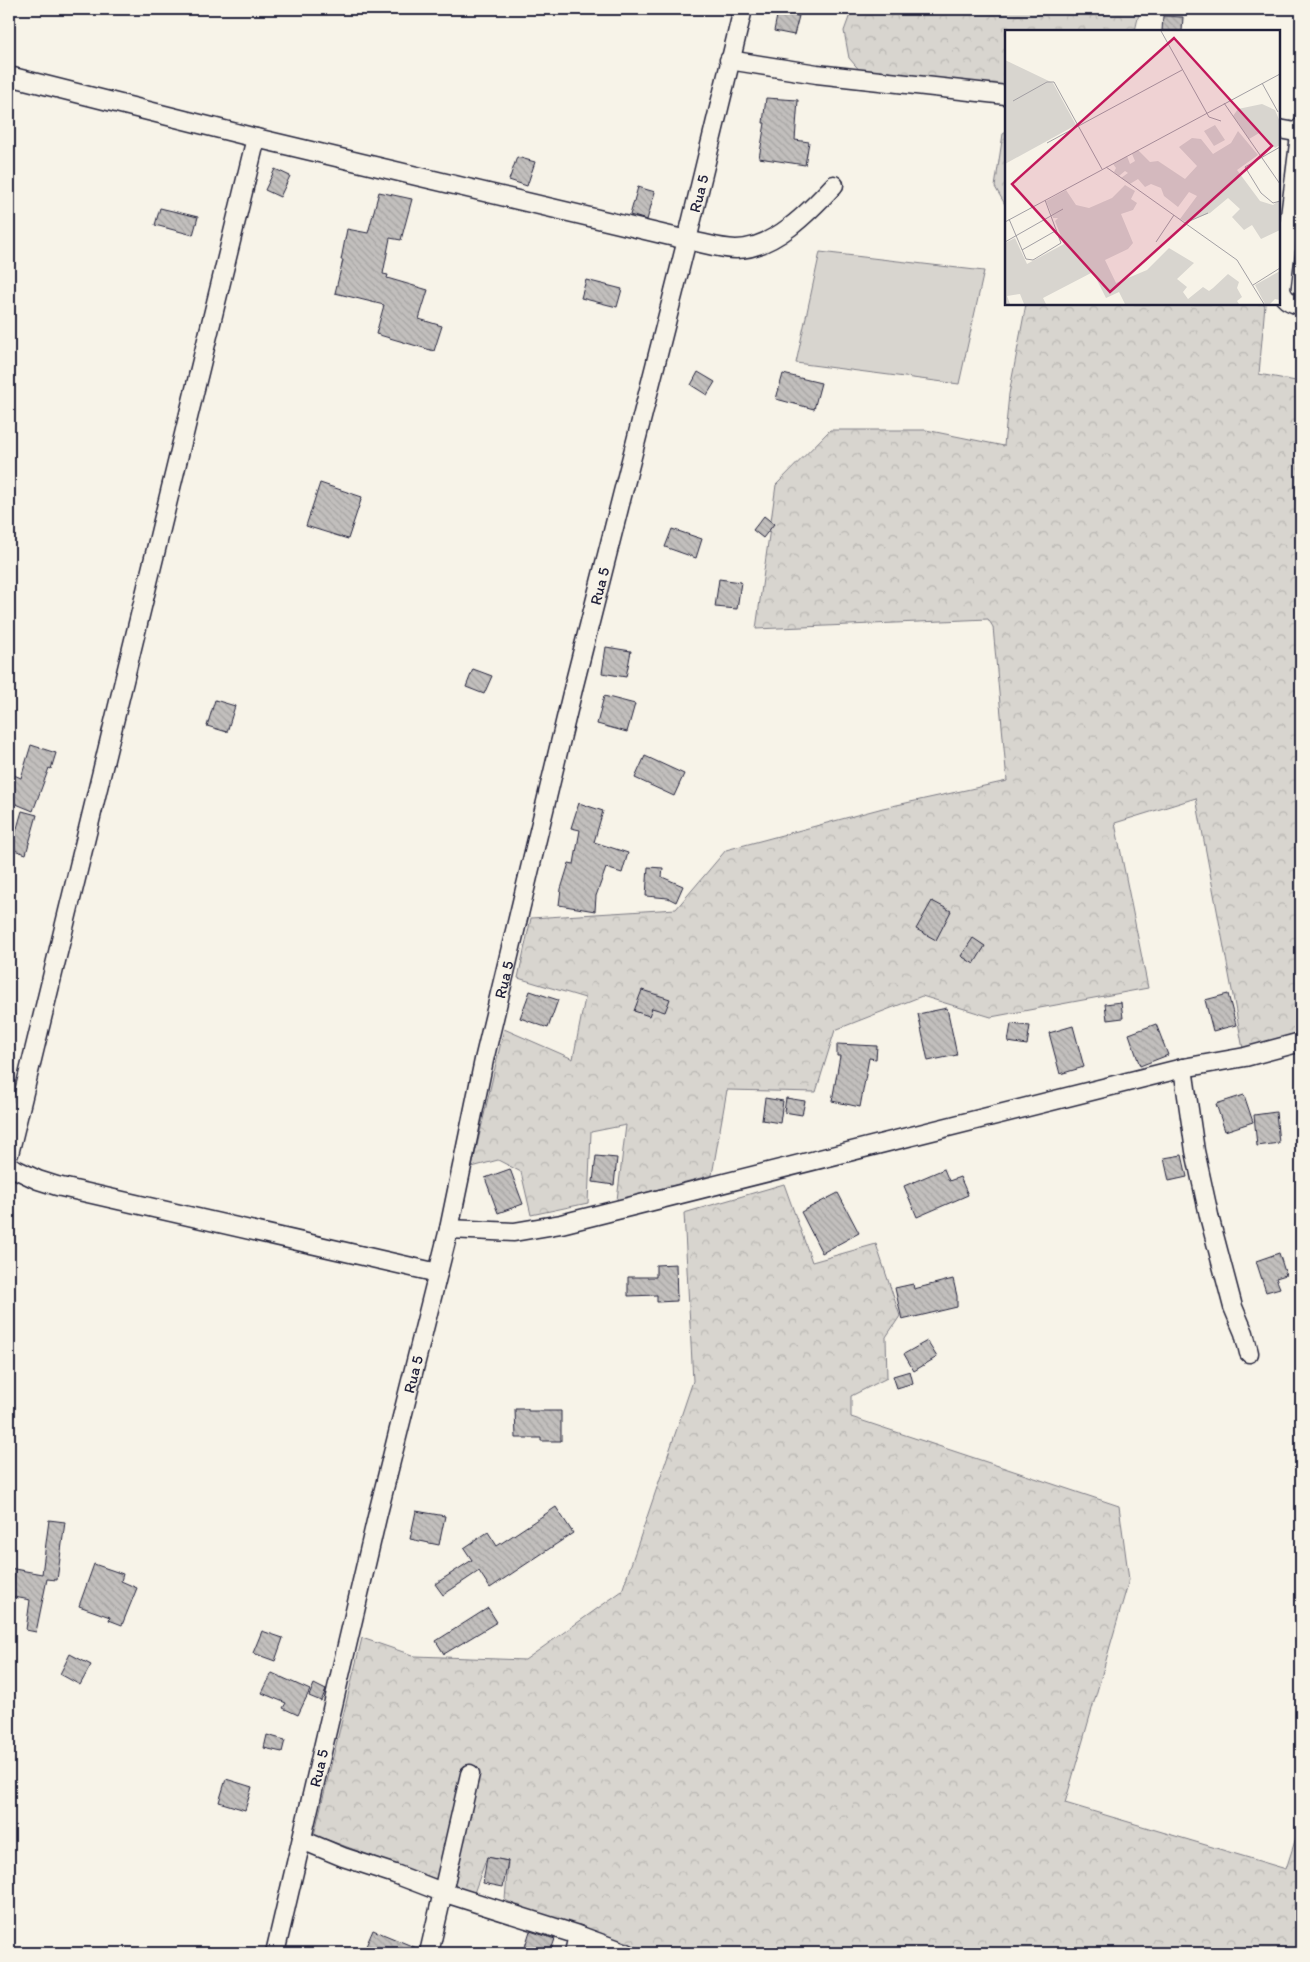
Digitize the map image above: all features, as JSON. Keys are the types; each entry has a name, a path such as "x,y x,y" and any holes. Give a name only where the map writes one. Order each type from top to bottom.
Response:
{"street":[{"name":"Rua 5","path":"275,1953 372,1537 449,1229 484,1060 574,685 687,240 729,60 743,9"},
{"path":"729,60 817,74 1005,95"},
{"path":"9,76 256,138 687,240 735,249 765,244 812,208 834,186"},
{"path":"1280,129 1301,131 1281,289 1282,296 1287,301 1301,306"},
{"path":"9,1154 256,138"},
{"path":"449,1229 514,1232 561,1224 1183,1068 1245,1057 1300,1040"},
{"path":"1183,1068 1195,1151 1210,1220 1233,1307 1244,1333 1249,1352"},
{"path":"9,1166 38,1180 66,1188 438,1273"},
{"path":"429,1953 470,1774"},
{"path":"302,1840 343,1857 442,1892 578,1935 627,1953"},
{"path":"574,1953 578,1935"}],"green space":[{"path":"852,9 1140,9 1135,30 1005,30 1005,95 868,80 849,58 844,31"},
{"path":"1005,133 1005,204 995,187 1003,134"},
{"path":"820,252 984,271 959,384 796,363"},
{"path":"1026,305 1265,305 1259,374 1301,382 1301,1020 1297,1033 1243,1049 1196,798 1115,823 1148,988 991,1017 922,996 835,1030 816,1092 727,1090 712,1175 617,1200 626,1125 591,1132 588,1203 531,1215 521,1172 498,1160 472,1167 504,1029 573,1059 585,998 518,978 531,918 676,909 726,850 883,808 1007,781 993,627 988,619 756,629 776,485 830,430 926,430 1004,446 1009,394"},
{"path":"784,1184 812,1262 876,1244 900,1316 886,1337 887,1378 851,1396 851,1417 1119,1506 1129,1580 1065,1803 1286,1869 1301,1822 1301,1953 1092,1953 1076,1949 1075,1953 656,1953 539,1916 505,1900 508,1861 487,1857 474,1893 314,1835 362,1638 415,1656 525,1660 622,1591 693,1381 684,1213"}],"building":[{"path":"778,11 799,16 794,35 774,31"},
{"path":"1163,16 1183,17 1182,30 1162,30"},
{"path":"766,98 798,100 795,140 809,142 805,165 759,158 765,123 763,123"},
{"path":"517,157 535,162 527,186 509,180"},
{"path":"275,169 290,176 280,197 265,190"},
{"path":"638,187 655,192 647,220 630,215"},
{"path":"379,192 412,199 401,240 390,238 383,274 388,275 387,278 428,290 419,319 442,326 434,351 376,334 384,305 335,293 343,260 341,260 347,229 368,233"},
{"path":"160,208 198,217 193,235 155,225"},
{"path":"586,280 622,289 617,307 581,298"},
{"path":"698,372 715,382 707,395 691,385"},
{"path":"783,374 821,383 814,409 776,399"},
{"path":"320,483 362,497 348,539 306,526"},
{"path":"764,516 774,524 763,538 753,530"},
{"path":"672,529 702,539 696,558 665,547"},
{"path":"719,579 741,582 737,609 715,607"},
{"path":"606,647 631,651 626,677 602,673"},
{"path":"473,669 492,676 484,694 466,687"},
{"path":"604,696 635,704 627,732 597,724"},
{"path":"215,700 235,706 227,732 207,726"},
{"path":"31,745 56,753 33,811 9,801 9,773 21,778"},
{"path":"645,756 684,774 674,796 635,778"},
{"path":"579,803 603,811 594,842 628,853 622,873 606,868 596,896 595,911 559,905 561,889 569,863 574,864 580,830 571,828"},
{"path":"22,811 37,815 26,854 11,849"},
{"path":"648,867 663,868 662,877 683,886 676,902 668,898 646,896"},
{"path":"932,901 951,911 936,940 916,929"},
{"path":"973,938 985,946 974,964 961,956"},
{"path":"642,990 670,999 665,1012 652,1008 649,1016 634,1011"},
{"path":"530,991 558,1000 548,1028 520,1018"},
{"path":"1228,994 1236,1025 1213,1031 1205,1000"},
{"path":"1121,1002 1123,1018 1107,1020 1105,1004"},
{"path":"947,1008 957,1055 928,1061 918,1014"},
{"path":"1011,1024 1030,1026 1027,1045 1008,1042"},
{"path":"1156,1024 1168,1055 1140,1066 1129,1034"},
{"path":"1073,1026 1084,1067 1060,1074 1049,1033"},
{"path":"837,1044 877,1046 876,1059 869,1058 860,1107 832,1101 840,1056 837,1056"},
{"path":"1244,1095 1253,1122 1225,1131 1216,1104"},
{"path":"765,1098 783,1101 780,1123 762,1120"},
{"path":"786,1098 805,1101 802,1115 784,1112"},
{"path":"1276,1112 1279,1143 1257,1146 1254,1115"},
{"path":"1182,1155 1187,1177 1169,1181 1164,1158"},
{"path":"596,1156 617,1158 614,1185 593,1182"},
{"path":"510,1169 523,1204 498,1213 485,1178"},
{"path":"944,1169 949,1181 960,1177 968,1195 917,1217 904,1186"},
{"path":"838,1193 859,1233 822,1253 801,1212"},
{"path":"1279,1253 1286,1275 1276,1278 1280,1288 1266,1292 1256,1261"},
{"path":"676,1264 677,1301 657,1302 657,1295 628,1296 628,1277 656,1277 656,1265"},
{"path":"953,1279 957,1296 957,1307 902,1320 895,1288 913,1284 914,1289"},
{"path":"927,1341 937,1357 914,1371 904,1354"},
{"path":"910,1371 913,1383 897,1388 893,1376"},
{"path":"515,1409 561,1411 561,1441 541,1441 541,1438 516,1438"},
{"path":"556,1507 573,1533 490,1588 479,1571 443,1595 435,1584 472,1560 464,1548 488,1532 497,1546"},
{"path":"416,1511 445,1516 439,1545 410,1539"},
{"path":"49,1520 65,1522 57,1580 47,1579 36,1632 26,1630 30,1600 9,1596 9,1568 42,1574"},
{"path":"94,1564 123,1574 121,1581 137,1588 122,1625 109,1620 110,1617 79,1606"},
{"path":"488,1608 497,1622 444,1654 436,1641"},
{"path":"262,1631 283,1638 275,1661 253,1653"},
{"path":"70,1654 91,1665 80,1685 60,1674"},
{"path":"272,1673 310,1690 298,1715 283,1708 286,1703 262,1693"},
{"path":"314,1684 326,1690 321,1701 309,1696"},
{"path":"267,1735 285,1740 282,1752 264,1748"},
{"path":"226,1779 252,1787 245,1810 219,1802"},
{"path":"487,1857 508,1861 503,1887 483,1883"},
{"path":"373,1930 419,1949 419,1953 363,1953"},
{"path":"530,1931 555,1939 550,1953 523,1953"}]}
